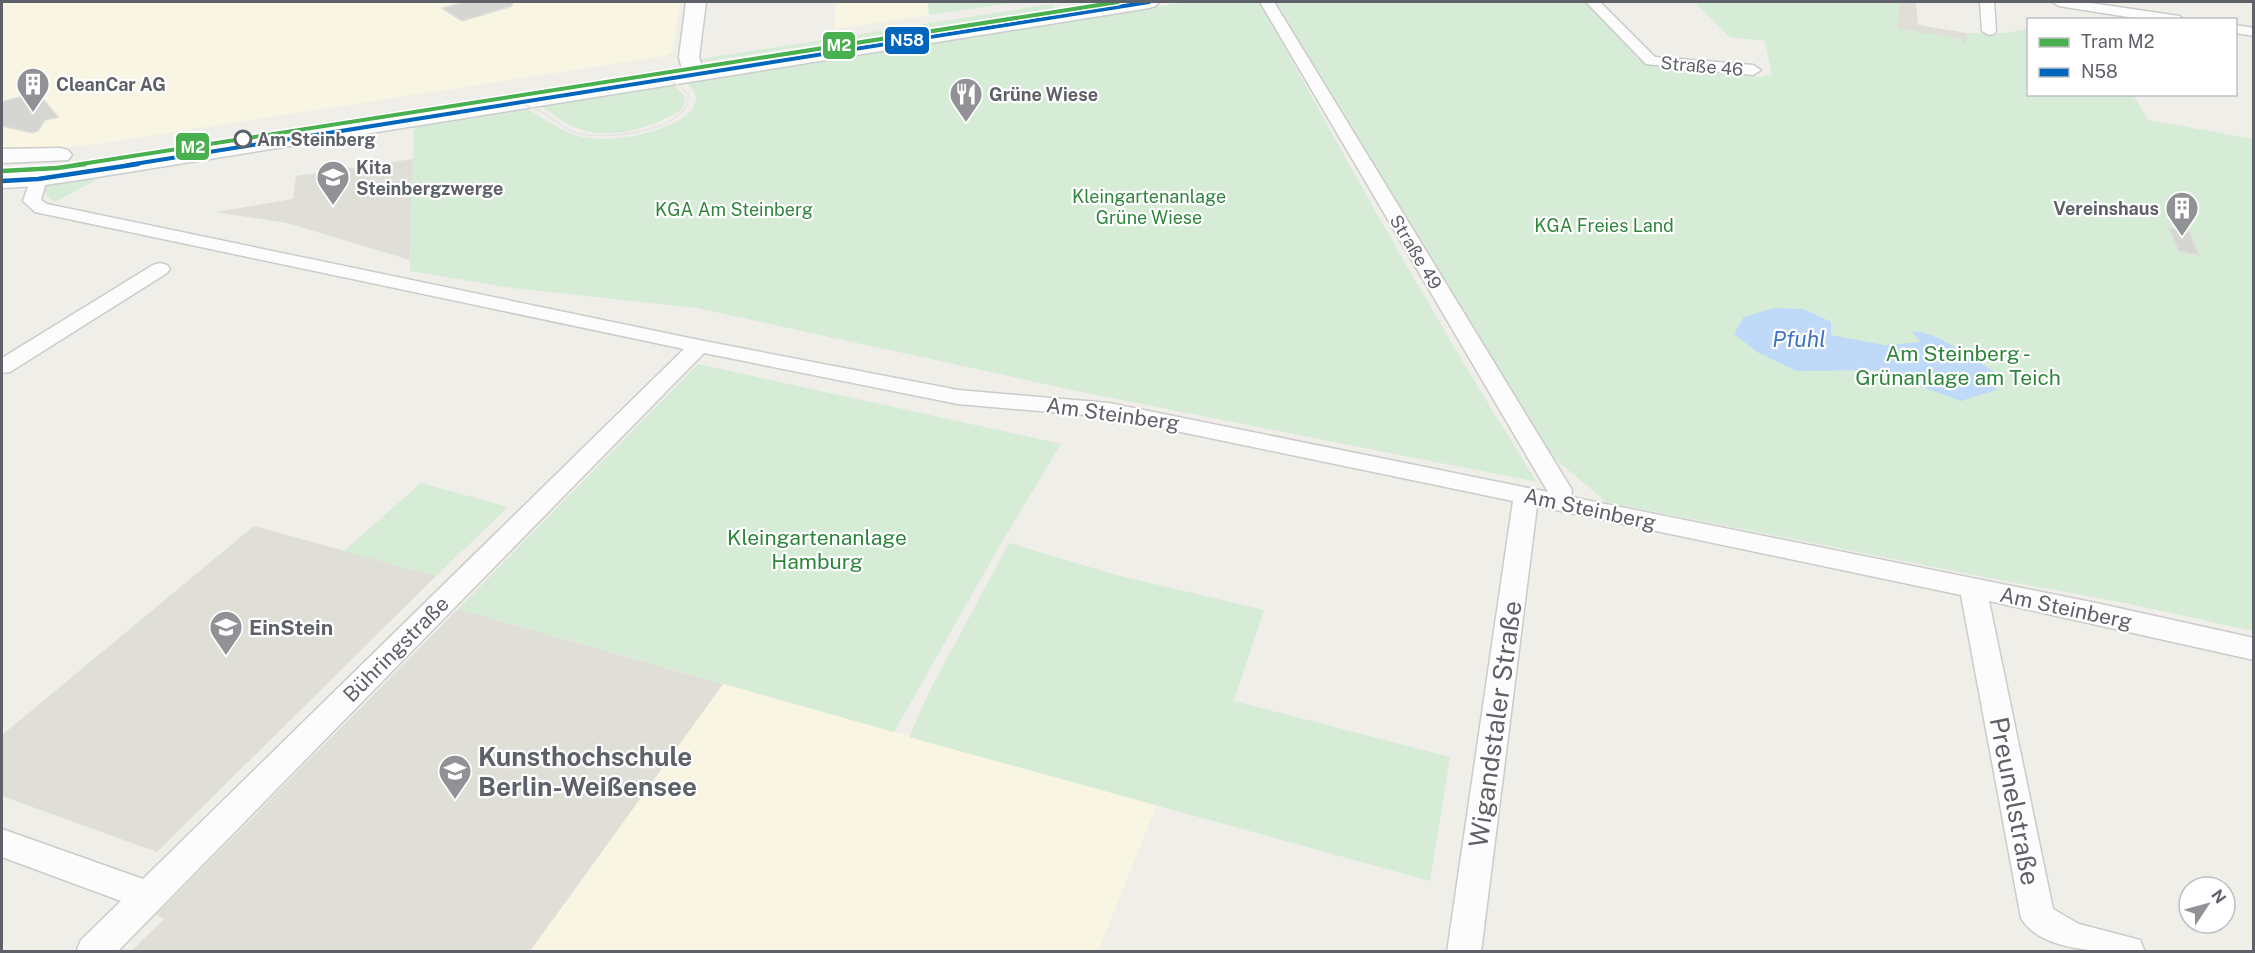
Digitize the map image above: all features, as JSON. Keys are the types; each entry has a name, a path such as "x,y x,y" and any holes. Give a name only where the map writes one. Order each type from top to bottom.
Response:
{"main road":[{"path":"692,66 696,2"},
{"path":"2,181 38,179 1049,2"},
{"path":"2,156 29,157 86,152 1149,2"}],"street":[{"name":"Straße 49","path":"1267,2 1560,490 1558,503"},
{"name":"Straße 46","path":"1593,2 1651,61 1753,70"},
{"path":"1987,2 1989,31"},
{"path":"2060,2 2167,18"},
{"path":"2237,29 2253,32"},
{"name":"Am Steinberg","path":"38,179 32,201 41,208 699,346 958,397 1109,410 1973,588 2253,649"},
{"path":"2,368 160,269"},
{"name":"Bühringstraße","path":"93,951 699,346"},
{"name":"Wigandstaler Straße","path":"1464,951 1526,496"},
{"name":"Preunelstraße","path":"1973,588 2038,918 2072,939 2128,951"},
{"path":"2,843 148,896"}],"shaded area":[{"path":"2,2 681,2 672,53 665,56 90,145 34,149 2,147"},
{"path":"840,2 928,2 929,15 834,29 835,5"},
{"path":"1695,2 1916,2 1918,25 1967,33 1966,44"},
{"name":"Kita Steinbergzwerge","path":"413,159 410,260 287,223 215,212 293,199 296,176"},
{"name":"EinStein","path":"254,526 436,576 157,852 2,796 2,735"},
{"name":"Kunsthochschule Berlin-Weißensee","path":"458,609 723,684 530,951 131,951 164,919 156,915"},
{"path":"723,684 1157,805 1098,951 530,952"}],"green space":[{"path":"928,2 1018,2 929,15"},
{"name":"Kleingartenanlage Grüne Wiese","path":"1186,2 1260,2 1394,244 1464,364 1537,482 1091,394 697,308 512,288 410,271 414,126 524,108 578,136 601,139 633,136 677,121 693,108 696,101 694,92 686,83"},
{"name":"KGA Freies Land","path":"1274,2 1589,2 1638,53 1634,56 1642,61 1713,68 1714,72 1764,77 1765,75 1772,76 1765,41 1730,37 1694,2 1900,2 1898,29 1962,39 1966,44 1967,33 2005,33 2027,29 2027,96 2134,96 2148,120 2253,139 2253,631 2130,604 1606,502 1546,451"},
{"path":"1051,4 1055,8 702,62 701,59"},
{"path":"673,85 683,94 685,100 682,109 658,122 631,131 589,132 571,126 540,106"},
{"path":"87,179 96,180 55,202 48,197 45,191 44,186"},
{"name":"Kleingartenanlage Hamburg","path":"698,364 1061,444 1003,540 894,732 458,609"},
{"path":"421,483 508,507 436,576 344,551"},
{"path":"1009,543 1116,575 1264,610 1234,701 1450,757 1430,881 909,737 931,688"}],"water":[{"name":"Pfuhl","path":"1773,308 1804,309 1831,322 1831,335 1884,345 1921,342 1912,332 1930,335 1955,347 1997,373 1996,390 1961,401 1875,370 1796,371 1757,352 1734,334 1744,317"}],"building":[{"path":"466,2 512,2 512,6 462,21 442,8"},
{"name":"CleanCar AG","path":"37,92 58,117 45,120 38,131 33,133 2,126 2,102"},
{"name":"Vereinshaus","path":"2169,228 2189,231 2199,255 2179,251"}],"tram line":[{"name":"M2","path":"2,171 57,168 1118,2"},
{"path":"479,102 505,102 529,106 573,132 603,136 650,129 677,117 686,107 689,95 675,83 658,78 620,77"}],"transit line":[{"name":"N58","path":"2,181 38,179 85,172 1149,2"}],"place":[{"name":"CleanCar AG","path":"33,113"},
{"name":"Grüne Wiese","path":"966,123"},
{"name":"Am Steinberg","path":"243,139"},
{"name":"Kita Steinbergzwerge","path":"333,206"},
{"name":"Vereinshaus","path":"2182,237"},
{"name":"EinStein","path":"226,656"},
{"name":"Kunsthochschule Berlin-Weißensee","path":"455,800"}],"park label":[{"name":"KGA Am Steinberg","path":"734,209"},
{"name":"Am Steinberg - Grünanlage am Teich","path":"1958,365"}]}
